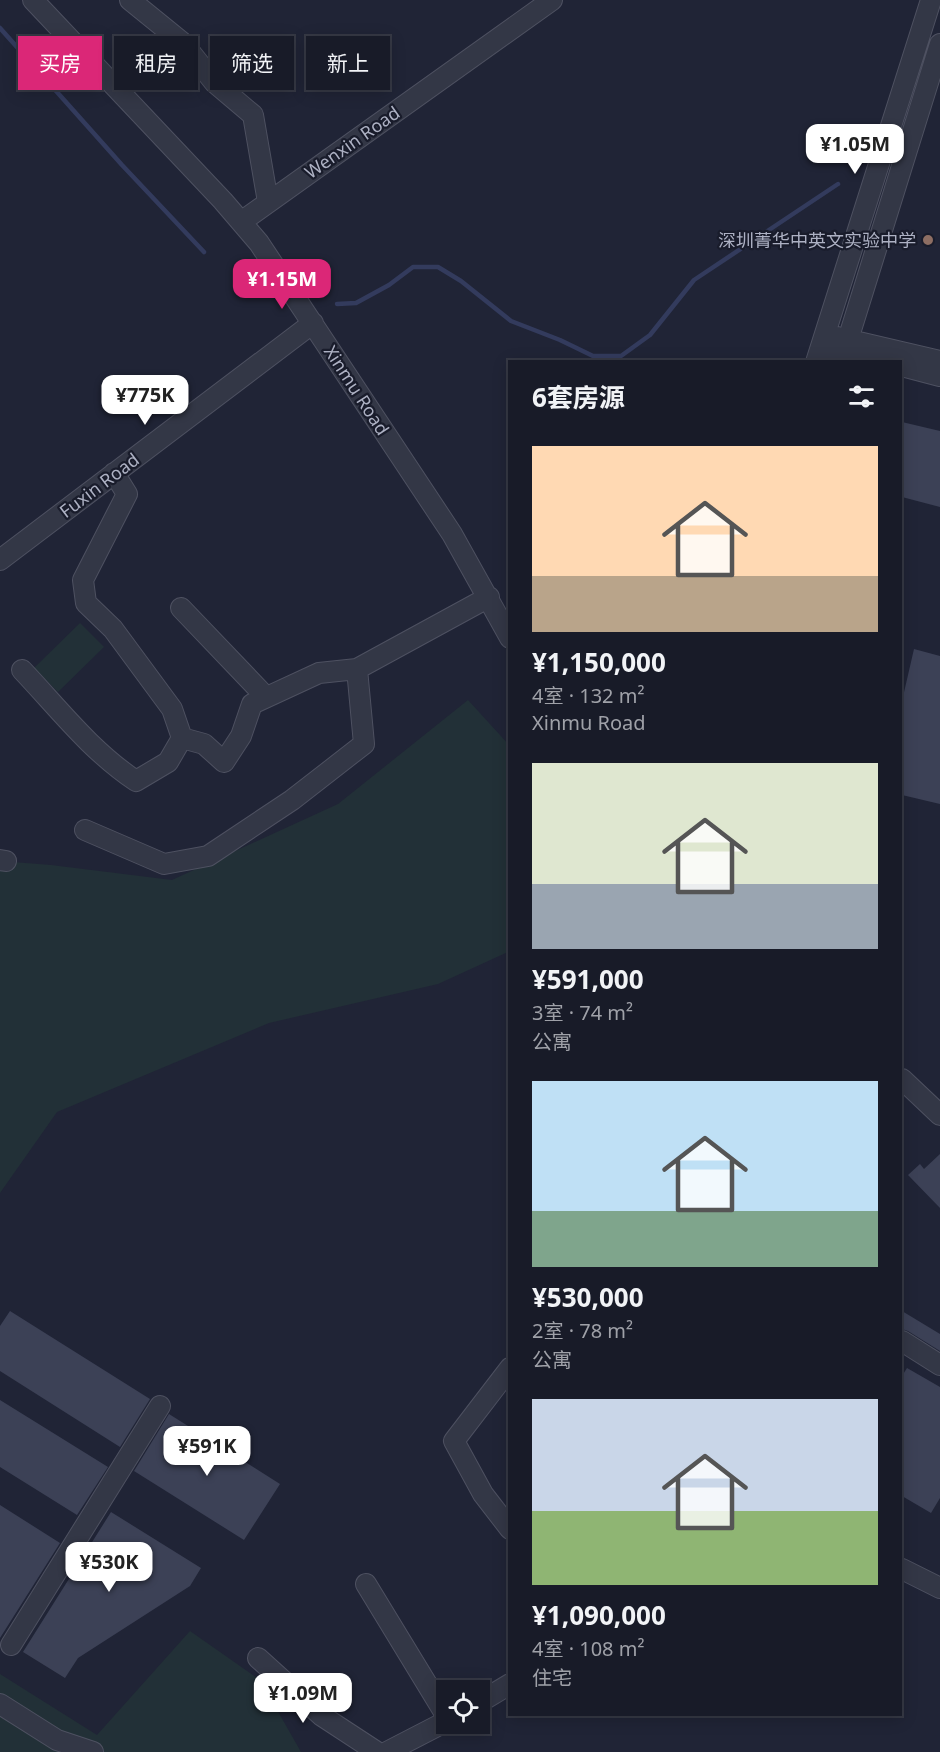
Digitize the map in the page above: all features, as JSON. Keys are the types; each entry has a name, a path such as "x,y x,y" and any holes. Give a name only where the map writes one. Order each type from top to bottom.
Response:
{"street":[{"name":"Xinmu Road","path":"33,0 259,243 452,534 508,634"},
{"path":"130,0 183,43 214,82 253,115 268,202"},
{"name":"Wenxin Road","path":"241,222 552,0"},
{"path":"931,0 820,348 940,361"},
{"path":"844,351 940,44"},
{"name":"Fuxin Road","path":"0,560 313,323"},
{"path":"844,351 873,360"},
{"path":"902,366 940,376"},
{"path":"22,670 74,729 112,765 136,781 168,762 182,738 172,709 113,628 86,603 83,580 127,494 114,473"},
{"path":"182,738 204,744 224,762 241,736 252,704 319,673 357,669 489,597"},
{"path":"180,608 266,697"},
{"path":"85,830 164,864 208,856 292,800 364,744 357,669"},
{"path":"902,1079 940,1115"},
{"path":"902,1341 940,1365"},
{"path":"508,1371 454,1441 483,1494 508,1526"},
{"path":"11,1645 160,1406"},
{"path":"902,1569 940,1588"},
{"path":"366,1584 436,1701"},
{"path":"258,1658 322,1716 376,1752"},
{"path":"490,1695 508,1685"},
{"path":"0,1704 57,1740 93,1752"},
{"path":"387,1752 436,1725"}],"shaded area":[{"path":"80,623 104,647 58,692 34,668"},
{"path":"468,700 508,744 508,952 438,984 269,1023 57,1112 0,1193 0,861 172,880 338,804"},
{"path":"190,1631 260,1680 301,1752 0,1752 0,1674 97,1735"}],"building":[{"path":"902,422 940,431 940,507 902,497"},
{"path":"914,649 940,656 940,804 902,795 902,701"},
{"path":"940,1154 940,1208 908,1175 920,1164 924,1169"},
{"path":"10,1311 150,1399 120,1447 0,1371 0,1326"},
{"path":"902,1311 940,1334 940,1351 902,1329"},
{"path":"907,1368 940,1387 940,1498 931,1513 902,1496 902,1376"},
{"path":"0,1400 108,1467 77,1515 0,1467"},
{"path":"169,1414 280,1484 244,1540 134,1471"},
{"path":"0,1505 60,1543 0,1638"},
{"path":"111,1512 201,1568 190,1586 78,1658 65,1678 23,1652"}],"waterway":[{"path":"0,28 122,165 204,252"},
{"path":"337,304 356,303 389,285 413,267 438,267 461,281 511,321 593,356 621,356 650,335 694,280 838,184"}],"place":[{"name":"深圳菁华中英文实验中学","path":"928,240"}]}
